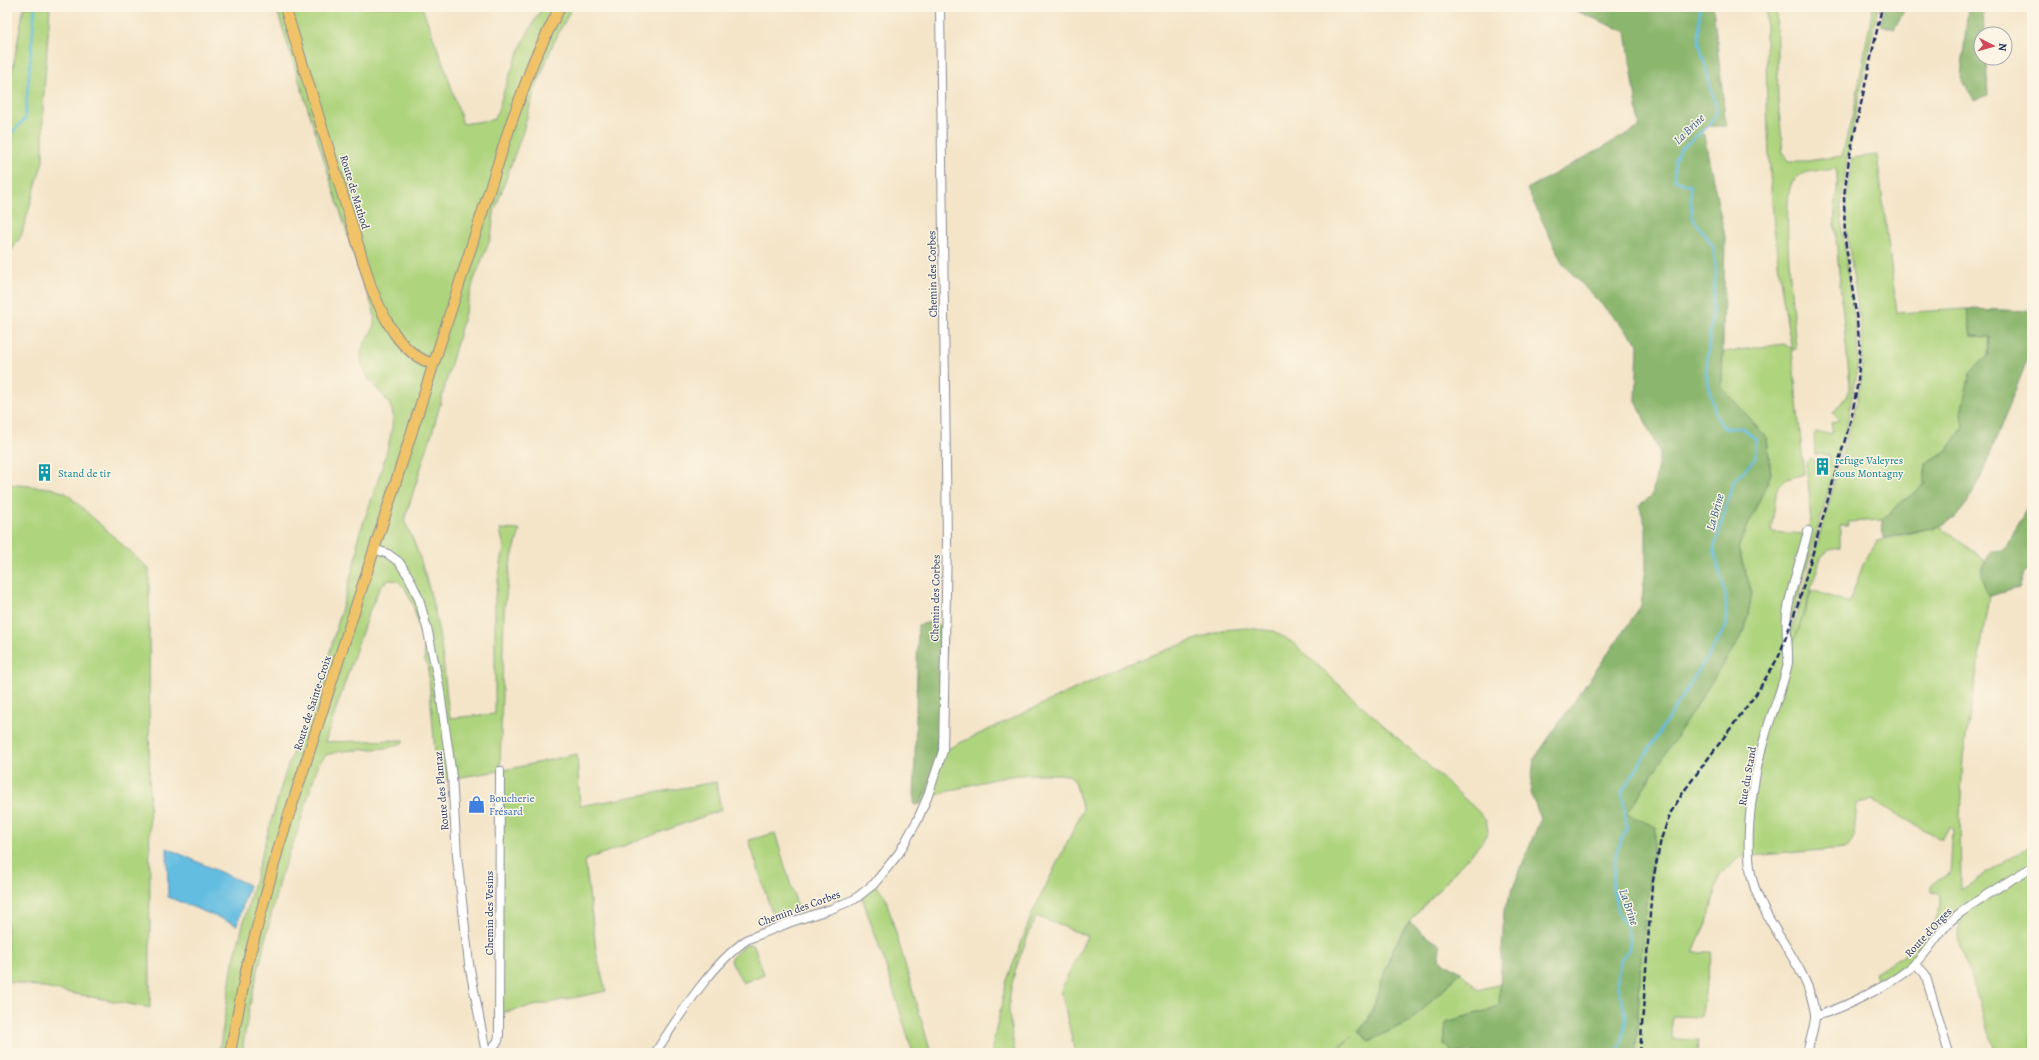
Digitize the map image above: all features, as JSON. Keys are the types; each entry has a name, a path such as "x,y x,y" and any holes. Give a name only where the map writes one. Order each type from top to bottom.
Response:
{"main road":[{"name":"Route de Mathod","path":"285,7 371,287 385,320 398,338 419,359 433,364"},
{"name":"Route de Sainte-Croix","path":"230,1053 248,961 275,862 433,364 524,85 543,40 560,7"}],"street":[{"name":"Chemin des Corbes","path":"655,1053 712,973 738,946 755,936 854,899 874,884 899,853 916,821 927,798 943,751 947,541 940,7"},
{"name":"Rue du Stand","path":"1808,531 1787,616 1789,648 1788,663 1759,760 1753,796 1750,854 1751,873 1756,890 1768,917 1785,944 1803,978 1815,1016"},
{"name":"Route des Plantaz","path":"374,549 388,554 400,562 419,599 428,632 439,685 452,776 457,856 469,964 487,1053"},
{"name":"Chemin des Vesins","path":"487,1053 498,1041 499,1035 500,771"},
{"name":"Route d'Orges","path":"1815,1016 1832,1010 1881,986 1915,964 1954,918 1993,891 2032,867"},
{"path":"1915,964 1926,974 1949,1053"},
{"path":"1806,1053 1815,1016"}],"green space":[{"path":"24,7 50,7 43,106 43,161 21,236 7,257 7,87 13,67"},
{"path":"276,7 422,7 447,74 463,124 495,119 504,90 527,34 543,7 572,7 552,46 533,96 523,131 494,213 491,237 474,280 433,430 404,521 416,547 434,610 442,649 450,718 495,714 495,597 504,547 500,529 520,530 510,565 504,611 500,771 441,780 435,752 428,666 425,661 424,644 413,605 405,588 398,581 389,580 381,585 368,614 325,742 404,740 402,743 388,748 341,751 326,755 318,764 297,833 280,877 249,1009 243,1045 245,1053 219,1053 233,963 260,860 285,774 306,717 322,680 358,550 357,541 380,474 391,435 393,420 392,410 389,403 369,379 362,365 362,348 372,331 374,325 374,313 363,284"},
{"path":"1567,7 1713,7 1726,126 1702,126 1725,237 1722,387 1767,438 1771,474 1738,548 1752,593 1745,630 1627,814 1656,827 1642,945 1636,1053 1452,1053 1444,1045 1446,1022 1499,1007 1504,910 1541,818 1530,793 1534,759 1641,606 1646,568 1646,527 1639,505 1652,496 1660,454 1636,401 1638,343 1563,264 1527,189 1640,127 1626,32"},
{"path":"1766,7 1776,7 1778,99 1783,153 1788,161 1807,161 1842,156 1854,110 1873,7 1878,7 1847,157 1841,210 1843,236 1857,336 1858,362 1847,426 1789,631 1792,594 1805,545 1810,515 1810,498 1806,463 1810,458 1816,461 1816,474 1826,475 1829,455 1815,454 1814,433 1833,433 1831,423 1839,420 1833,413 1846,397 1850,386 1835,224 1837,190 1836,169 1813,171 1802,174 1793,181 1789,191 1789,260 1796,349 1792,350 1804,474 1787,479 1777,488 1771,532 1806,534 1786,616 1789,649 1796,637 1812,590 1849,603 1864,562 1877,541 1940,526 1985,561 1982,578 1989,596 1963,757 1960,816 1961,889 2032,845 2032,866 1992,890 1953,917 1913,962 1878,986 1874,973 1896,960 1920,941 1936,918 1940,905 1939,893 1931,892 1931,884 1950,874 1953,829 1949,827 1942,840 1872,800 1857,803 1854,838 1846,848 1740,857 1719,875 1707,923 1693,952 1712,952 1701,1017 1672,1016 1672,1039 1699,1040 1698,1053 1636,1053 1642,945 1656,828 1626,814 1745,630 1752,593 1738,548 1771,474 1767,438 1722,387 1723,352 1784,344 1792,349 1778,264 1770,179"},
{"path":"1884,7 1906,7 1894,29 1881,25"},
{"path":"1968,7 1983,7 1984,26 1973,26 1973,66 1986,66 1988,95 1974,100 1961,78"},
{"path":"1877,155 1897,313 1967,309 1971,336 1990,337 1988,356 1970,373 1961,413 1963,428 1947,451 1926,463 1924,484 1882,520 1848,522 1848,526 1840,526 1840,548 1829,550 1821,557 1796,637 1789,648 1788,639 1802,599 1858,397 1862,363 1862,335 1847,235 1845,210 1852,158"},
{"path":"1967,309 2032,311 2032,348 1980,479 1968,502 1955,518 1940,526 1883,538 1882,520 1924,484 1926,463 1947,451 1963,428 1961,413 1970,373 1988,356 1990,337 1971,336"},
{"path":"7,484 50,488 66,493 149,569 150,1008 7,981"},
{"path":"2032,498 2032,567 2024,573 2019,588 1989,596 1982,579 1985,562 1991,551 2005,550"},
{"path":"931,622 940,626 941,710 935,768 920,804 914,805 918,625"},
{"path":"946,622 943,751 1128,664 1222,630 1247,628 1273,631 1292,642 1477,810 1486,821 1488,831 1482,842 1410,921 1393,948 1368,1020 1358,1032 1369,1041 1412,1020 1461,972 1478,990 1500,984 1499,1007 1446,1022 1444,1045 1452,1053 1333,1053 1354,1035 1331,1053 1075,1053 1061,990 1087,936 1036,916 1015,972 1010,995 1009,1007 1015,1053 991,1053 1006,983 1032,914 1083,810 1075,782 1069,775 1049,774 1030,774 980,782 927,798 920,804 935,768 941,710 940,626"},
{"path":"577,754 580,806 716,782 721,810 585,860 597,957 606,991 500,1013 500,771"},
{"path":"775,833 798,909 773,917 749,840"},
{"path":"2032,868 2032,1053 1996,1053 1958,938 1959,915"},
{"path":"874,884 885,896 931,1053 913,1053 883,957 861,895"},
{"path":"1410,922 1440,945 1439,959 1461,972 1412,1020 1369,1041 1359,1032 1373,1010 1393,949"},
{"path":"750,944 754,946 764,974 743,983 730,959 744,946"}],"water":[{"path":"167,848 249,885 237,925 168,897"}],"waterway":[{"path":"7,161 10,158 10,135 25,119 35,7"},
{"name":"La Brine","path":"1617,1053 1623,1038 1626,1015 1617,985 1618,972 1622,958 1629,949 1630,938 1627,926 1620,917 1612,888 1616,853 1627,828 1622,792 1726,627 1726,597 1714,549 1733,482 1755,459 1756,440 1744,428 1724,428 1716,416 1706,373 1716,272 1713,246 1692,217 1690,186 1674,180 1675,160 1679,150 1711,124 1717,111 1699,42 1700,7"}],"railway":[{"path":"1640,1053 1652,886 1661,839 1671,812 1684,791 1756,694 1779,656 1800,598 1852,415 1858,381 1860,349 1845,239 1844,196 1849,159 1882,7"}],"place":[{"name":"refuge Valeyres sous Montagny","path":"1822,466"},
{"name":"Stand de tir","path":"45,473"},
{"name":"Boucherie Frésard","path":"476,804"}]}
